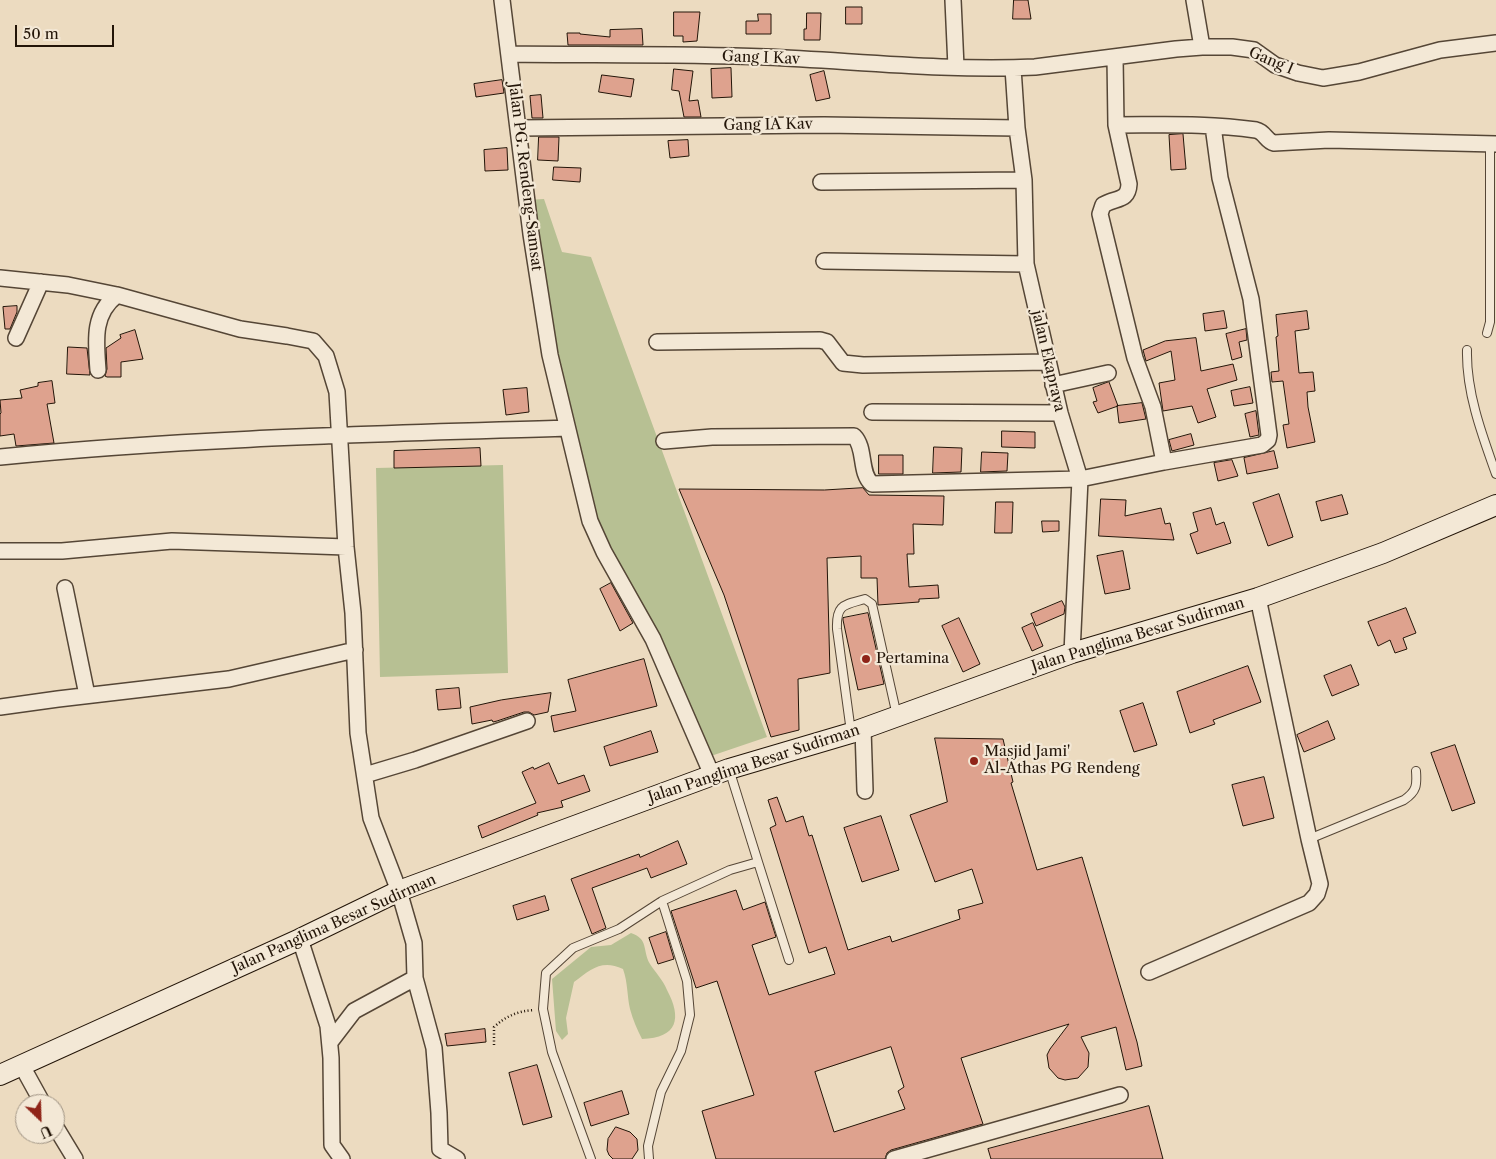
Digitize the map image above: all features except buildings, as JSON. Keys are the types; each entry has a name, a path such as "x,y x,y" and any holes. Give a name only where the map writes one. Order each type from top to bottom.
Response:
{"main road":[{"name":"Jalan Panglima Besar Sudirman","path":"0,1075 399,892 720,772 857,731 1072,653 1258,598 1383,553 1496,505"}],"street":[{"name":"Jalan PG. Rendeng-Samsat","path":"502,0 531,234 550,355 590,521 604,552 652,639 720,772"},
{"path":"954,0 956,67"},
{"path":"1194,0 1202,47"},
{"name":"Gang I","path":"1012,68 1035,67 1202,47 1232,47 1254,50 1276,65 1298,73 1323,78 1359,72 1440,50 1496,44"},
{"name":"Gang I Kav","path":"509,54 765,57 1012,68"},
{"path":"1115,57 1116,125 1129,191 1125,197 1104,205 1100,214 1135,358 1153,407 1164,462"},
{"name":"jalan Ekapraya","path":"1012,68 1024,180 1026,264 1060,414 1080,479 1072,653"},
{"path":"1116,125 1194,124 1259,130 1271,142 1329,140 1493,144"},
{"name":"Gang IA Kav","path":"519,128 824,125 1017,128"},
{"path":"664,441 712,437 854,436 859,442 867,479 872,484 1080,479 1262,445 1268,440 1269,436 1251,298 1220,178 1213,126"},
{"path":"821,182 1024,180"},
{"path":"824,261 1026,264"},
{"path":"0,278 68,285 117,295 240,329 313,341 326,356 337,392 346,547 354,613 358,732 371,818 399,892 414,943 415,978 434,1048 439,1113 439,1154 457,1159"},
{"path":"16,338 41,282"},
{"path":"98,370 97,326 104,308 117,295"},
{"path":"657,342 820,340 827,342 843,363 862,365 1048,362"},
{"path":"1054,385 1108,373"},
{"path":"872,412 1060,414"},
{"path":"0,457 77,449 339,436 567,428"},
{"path":"0,551 62,551 172,542 346,547"},
{"path":"65,588 87,696"},
{"path":"1148,972 1309,903 1317,894 1320,884 1258,598"},
{"path":"0,707 229,679 355,650"},
{"path":"365,776 527,722"},
{"path":"857,731 865,791"},
{"path":"300,939 331,1041 329,1152 342,1159"},
{"path":"331,1041 354,1011 415,978"},
{"path":"22,1066 37,1094"},
{"path":"894,1159 1120,1095"},
{"path":"65,1142 75,1159"}],"lane":[{"path":"1487,333 1490,322 1493,144"},
{"path":"1468,350 1467,365 1473,401 1496,474"},
{"path":"857,731 837,629 837,615 843,606 865,599 872,604 897,716"},
{"path":"1309,839 1404,800 1413,794 1417,787 1416,771"},
{"path":"720,772 758,862 789,960"},
{"path":"591,1159 552,1052 543,1009 546,974 573,948 619,929 662,901 730,870 758,862"},
{"path":"649,1159 648,1146 661,1092 681,1052 690,1015 687,981 662,901"}],"path":[{"path":"494,1045 494,1027 503,1019 520,1011 543,1009"}],"green space":[{"path":"544,199 562,252 591,257 767,737 705,758 604,552 567,428 527,200"},
{"path":"503,465 508,673 380,677 376,468"},
{"path":"631,933 637,935 643,942 650,964 661,979 672,1000 675,1018 674,1025 663,1035 642,1039 630,1009 623,969 616,966 603,965 591,970 574,982 566,1018 568,1034 562,1040 556,1031 552,979 591,947 611,945"}],"place":[{"name":"Pertamina","path":"866,659"},
{"name":"Masjid Jami' Al-Athas PG Rendeng","path":"974,761"}]}
